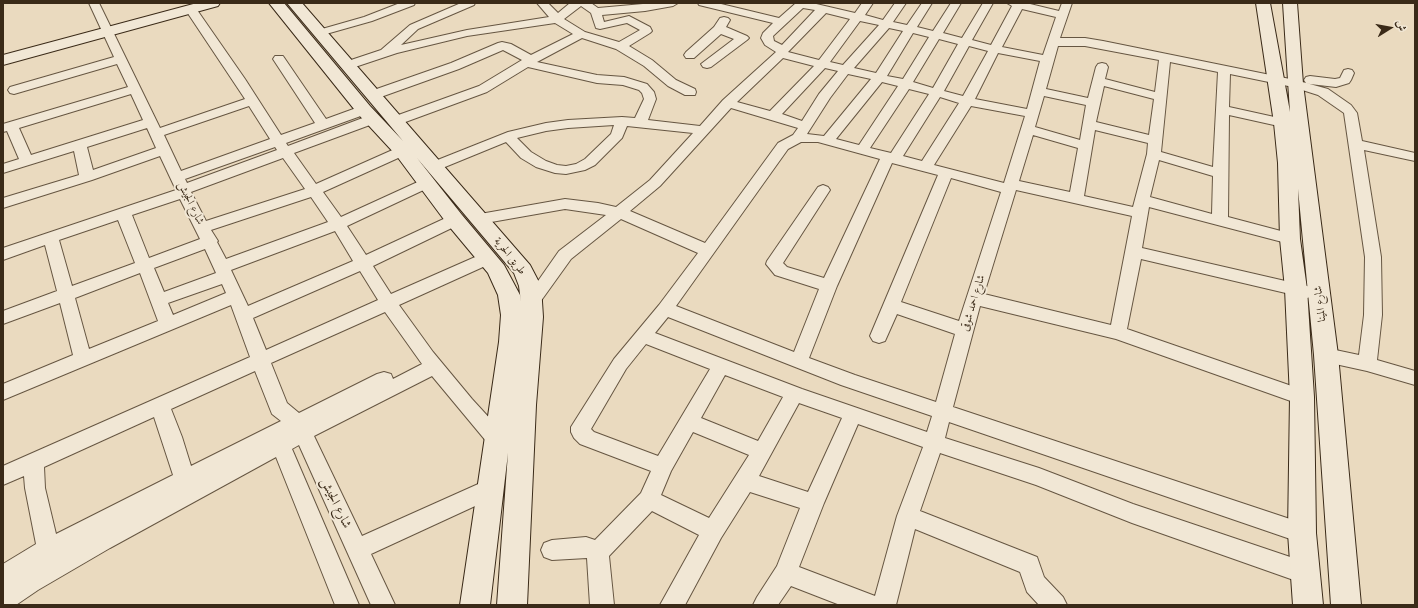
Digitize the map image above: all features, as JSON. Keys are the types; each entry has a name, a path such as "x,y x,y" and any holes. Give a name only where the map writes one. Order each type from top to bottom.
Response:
{"main road":[{"path":"3,60 106,29 190,6 212,3"},
{"name":"طريق الحرية","path":"276,3 370,108 402,151 480,219 523,270 530,286 532,301 512,605"},
{"name":"طريق الحرية","path":"294,3 319,33 349,65 370,108 395,120 431,175 455,220 497,270 505,283 509,295 512,315 498,441 475,605"},
{"path":"1263,9 1291,12"},
{"name":"شارع المينا","path":"1263,9 1283,123 1287,163 1290,238 1296,290 1302,397 1302,533 1308,605"},
{"name":"شارع المينا","path":"1291,12 1295,81 1326,355 1346,605"},
{"path":"3,53 106,29"}],"street":[{"name":"شارع الجيش","path":"94,3 244,315 279,408 278,440 347,605"},
{"path":"319,33 368,19 410,3"},
{"path":"385,52 408,31 441,14 470,3"},
{"path":"542,3 557,19 580,34 620,46 648,63 674,84 690,92"},
{"path":"349,65 385,52 467,34 557,19 577,3"},
{"path":"584,3 596,12 600,26 629,19 646,29 646,31 640,35 620,46"},
{"path":"596,12 650,7 673,3"},
{"path":"703,3 733,7 782,22"},
{"path":"1047,59 909,30 858,17 830,7 802,3 767,35 770,42 781,53 906,84 967,101 1030,122 1086,146"},
{"path":"773,116 822,64 868,3"},
{"path":"663,467 592,441 581,432 583,423 620,364 665,309 783,146 802,132 824,97 845,70 886,24 901,3"},
{"path":"828,140 879,78 927,3"},
{"path":"862,150 906,84 956,3"},
{"path":"799,361 829,286 891,158 936,93 988,3"},
{"path":"925,167 967,101 995,49 1016,3 1064,24 1295,81 1323,92 1346,108 1350,113 1356,144 1374,278 1373,322 1367,364"},
{"path":"190,6 241,82 280,146 338,224 388,304 431,362 465,404 498,441"},
{"path":"690,55 719,30 733,7"},
{"path":"532,301 565,255 620,213 655,183 728,104 830,7"},
{"path":"441,14 467,34"},
{"path":"1064,24 1092,43 1224,69 1274,76"},
{"name":"شارع احمد شوقى","path":"884,605 908,516 934,443 974,298 996,233 1030,122 1047,59 1064,24"},
{"path":"719,30 743,38 770,42"},
{"path":"395,120 483,89 528,62 580,34"},
{"path":"706,64 743,38"},
{"path":"3,254 123,213 182,186 370,108 462,63 502,46 507,47 528,62 597,79 624,81 643,87 648,92 650,99 640,122"},
{"path":"1118,333 1134,252 1141,206 1154,154 1165,57"},
{"path":"14,90 121,58"},
{"path":"279,59 322,124"},
{"path":"1076,198 1093,103 1102,67"},
{"path":"1220,221 1220,174 1224,69"},
{"path":"1295,81 1336,83 1345,80 1348,73"},
{"path":"1098,81 1161,97"},
{"path":"27,161 7,126 135,89"},
{"path":"1039,91 1093,103"},
{"path":"3,169 79,144 154,128 252,102"},
{"path":"728,104 773,116 802,132 946,173 1076,198 1141,206 1220,221 1290,238"},
{"path":"280,146 322,124 370,108"},
{"path":"1222,109 1283,123"},
{"path":"159,300 224,271 338,224 508,136 546,127 568,124 622,121 703,130"},
{"path":"508,136 526,155 541,164 555,169 566,170 580,167 590,162 617,135 622,121"},
{"path":"1090,125 1155,140"},
{"path":"79,144 87,177"},
{"path":"1356,144 1415,156"},
{"path":"3,203 87,177 164,150"},
{"path":"3,318 145,265 206,234 313,191 402,151"},
{"path":"1154,154 1220,174"},
{"path":"879,336 893,306 905,271 946,173"},
{"path":"823,190 774,264 775,267 781,272 829,286"},
{"path":"480,219 564,204 598,208 620,213 708,251"},
{"path":"123,213 168,324"},
{"path":"244,315 362,264 455,220"},
{"path":"51,238 83,359"},
{"path":"1134,252 1319,295"},
{"path":"3,476 488,258"},
{"path":"3,392 236,296"},
{"path":"974,298 1118,333 1302,397"},
{"path":"893,306 965,330"},
{"path":"665,309 848,380 1302,533"},
{"path":"643,336 853,415 934,443 1039,476 1132,513 1305,573"},
{"path":"1326,355 1367,364 1415,378"},
{"path":"3,600 30,582 299,428 431,362"},
{"path":"597,553 649,499 663,467 721,366"},
{"path":"672,605 713,531 745,481 795,394"},
{"path":"160,406 172,437 184,478"},
{"name":"شارع الجيش","path":"279,408 299,428 383,605"},
{"path":"765,605 786,573 813,503 853,415"},
{"path":"689,422 762,451"},
{"path":"3,577 48,549 184,478 278,440"},
{"path":"34,463 35,488 48,549"},
{"path":"745,481 813,503"},
{"path":"358,550 441,510 492,488"},
{"path":"649,499 713,531"},
{"path":"908,516 1029,565 1035,584 1055,605"},
{"path":"552,550 590,547 597,553 602,605"},
{"path":"786,573 869,605"}]}
